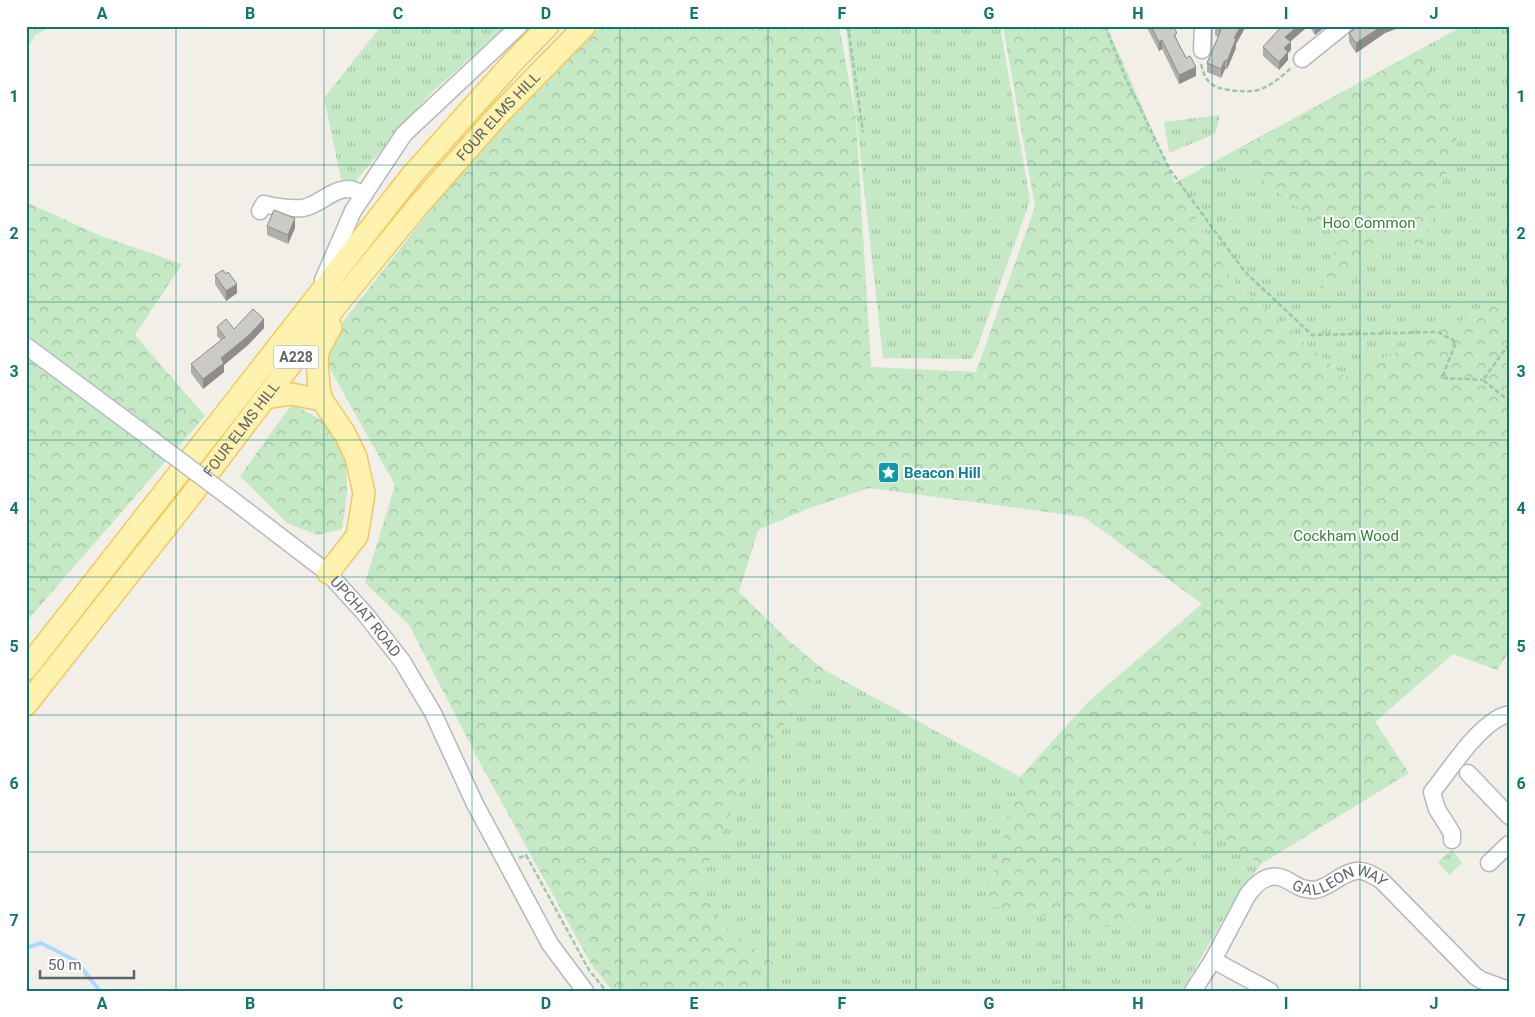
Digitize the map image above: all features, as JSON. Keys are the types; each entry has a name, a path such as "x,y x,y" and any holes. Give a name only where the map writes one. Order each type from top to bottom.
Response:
{"main road":[{"name":"FOUR ELMS HILL","path":"26,669 412,175 513,62 548,26"},
{"name":"FOUR ELMS HILL","path":"26,705 266,398 294,359 449,169 498,114 585,26"},
{"path":"328,573 357,536 364,493 356,457 345,434 322,400 317,369 319,349 354,285"},
{"path":"266,398 291,394 322,400"}],"street":[{"path":"316,296 353,211 404,134 519,26"},
{"path":"1202,26 1202,50"},
{"path":"1302,59 1343,26"},
{"path":"260,211 264,204 302,208 318,203 333,192 350,189 364,194"},
{"name":"UPCHAT ROAD","path":"26,346 328,573 366,615 402,661 433,713 475,804 550,944 584,991"},
{"path":"1452,840 1450,827 1437,809 1432,792 1482,730 1501,715 1509,714"},
{"path":"1468,773 1509,816"},
{"path":"1489,863 1509,844"},
{"name":"GALLEON WAY","path":"1193,991 1213,960 1247,896 1261,880 1271,877 1283,878 1295,885 1312,890 1326,887 1357,870 1366,872 1381,880 1475,976 1509,990"},
{"path":"1213,960 1264,989"}],"path":[{"path":"848,26 863,132"},
{"path":"1105,26 1126,79 1170,170 1245,272 1312,335 1438,332 1456,342 1442,378 1483,380 1509,401"},
{"path":"1202,50 1200,61 1203,71 1211,84 1216,88 1224,90 1248,92 1258,90 1277,81 1302,59"},
{"path":"1483,380 1509,344"},
{"path":"506,862 526,855 589,970 606,991"}],"green space":[{"path":"26,26 51,26 35,35 26,51"},
{"path":"369,26 506,26 431,93 353,184 341,179 324,98 378,30"},
{"name":"Cockham Wood","path":"602,26 839,26 856,118 871,367 976,372 1035,207 1003,26 1107,26 1175,183 1233,281 1345,377 1509,297 1509,652 1497,670 1453,654 1375,722 1409,773 1261,864 1205,829 1126,930 985,905 1020,777 1089,701 1202,604 1084,517 869,488 807,509 758,530 739,592 789,641 824,670 750,770 699,885 727,928 781,968 759,991 613,991 593,967 480,763 409,625 365,583 395,485 320,351 464,167"},
{"path":"846,26 1000,26 1030,201 973,359 883,358"},
{"name":"Hoo Common","path":"1463,26 1509,26 1509,297 1345,377 1233,281 1175,183"},
{"path":"1420,50 1460,127 1422,251 1395,237 1313,304 1340,239 1228,155"},
{"path":"1220,115 1215,134 1169,153 1164,122"},
{"path":"26,202 101,236 182,264 135,335 205,416 26,622 26,524 30,519 28,445 26,443"},
{"path":"292,404 325,422 346,459 347,493 342,529 318,535 287,523 240,476"},
{"path":"824,670 1020,777 985,905 1126,930 1205,828 1261,864 1227,913 1182,991 1056,991 1053,988 1045,991 759,991 780,967 727,928 699,885 750,770"},
{"path":"1452,850 1462,863 1449,875 1438,862"}],"building":[{"path":"1151,26 1173,26 1177,33 1174,35 1186,58 1190,56 1196,67 1179,75 1162,40 1159,42"},
{"path":"1215,26 1241,26 1234,38 1236,39 1227,61 1225,60 1221,69 1207,63 1221,30"},
{"path":"1282,26 1298,26 1285,37 1291,42 1284,48 1288,52 1279,62 1263,47"},
{"path":"1354,26 1382,26 1356,43 1349,33 1356,28"},
{"path":"274,210 295,218 288,235 267,226"},
{"path":"223,270 226,274 228,272 237,284 226,291 215,275"},
{"path":"253,309 264,319 248,336 221,358 224,363 203,379 191,364 225,337 217,327 226,319 234,329"}],"waterway":[{"path":"26,948 41,943 76,961 100,991"}],"place":[{"name":"Beacon Hill","path":"888,473"}]}
